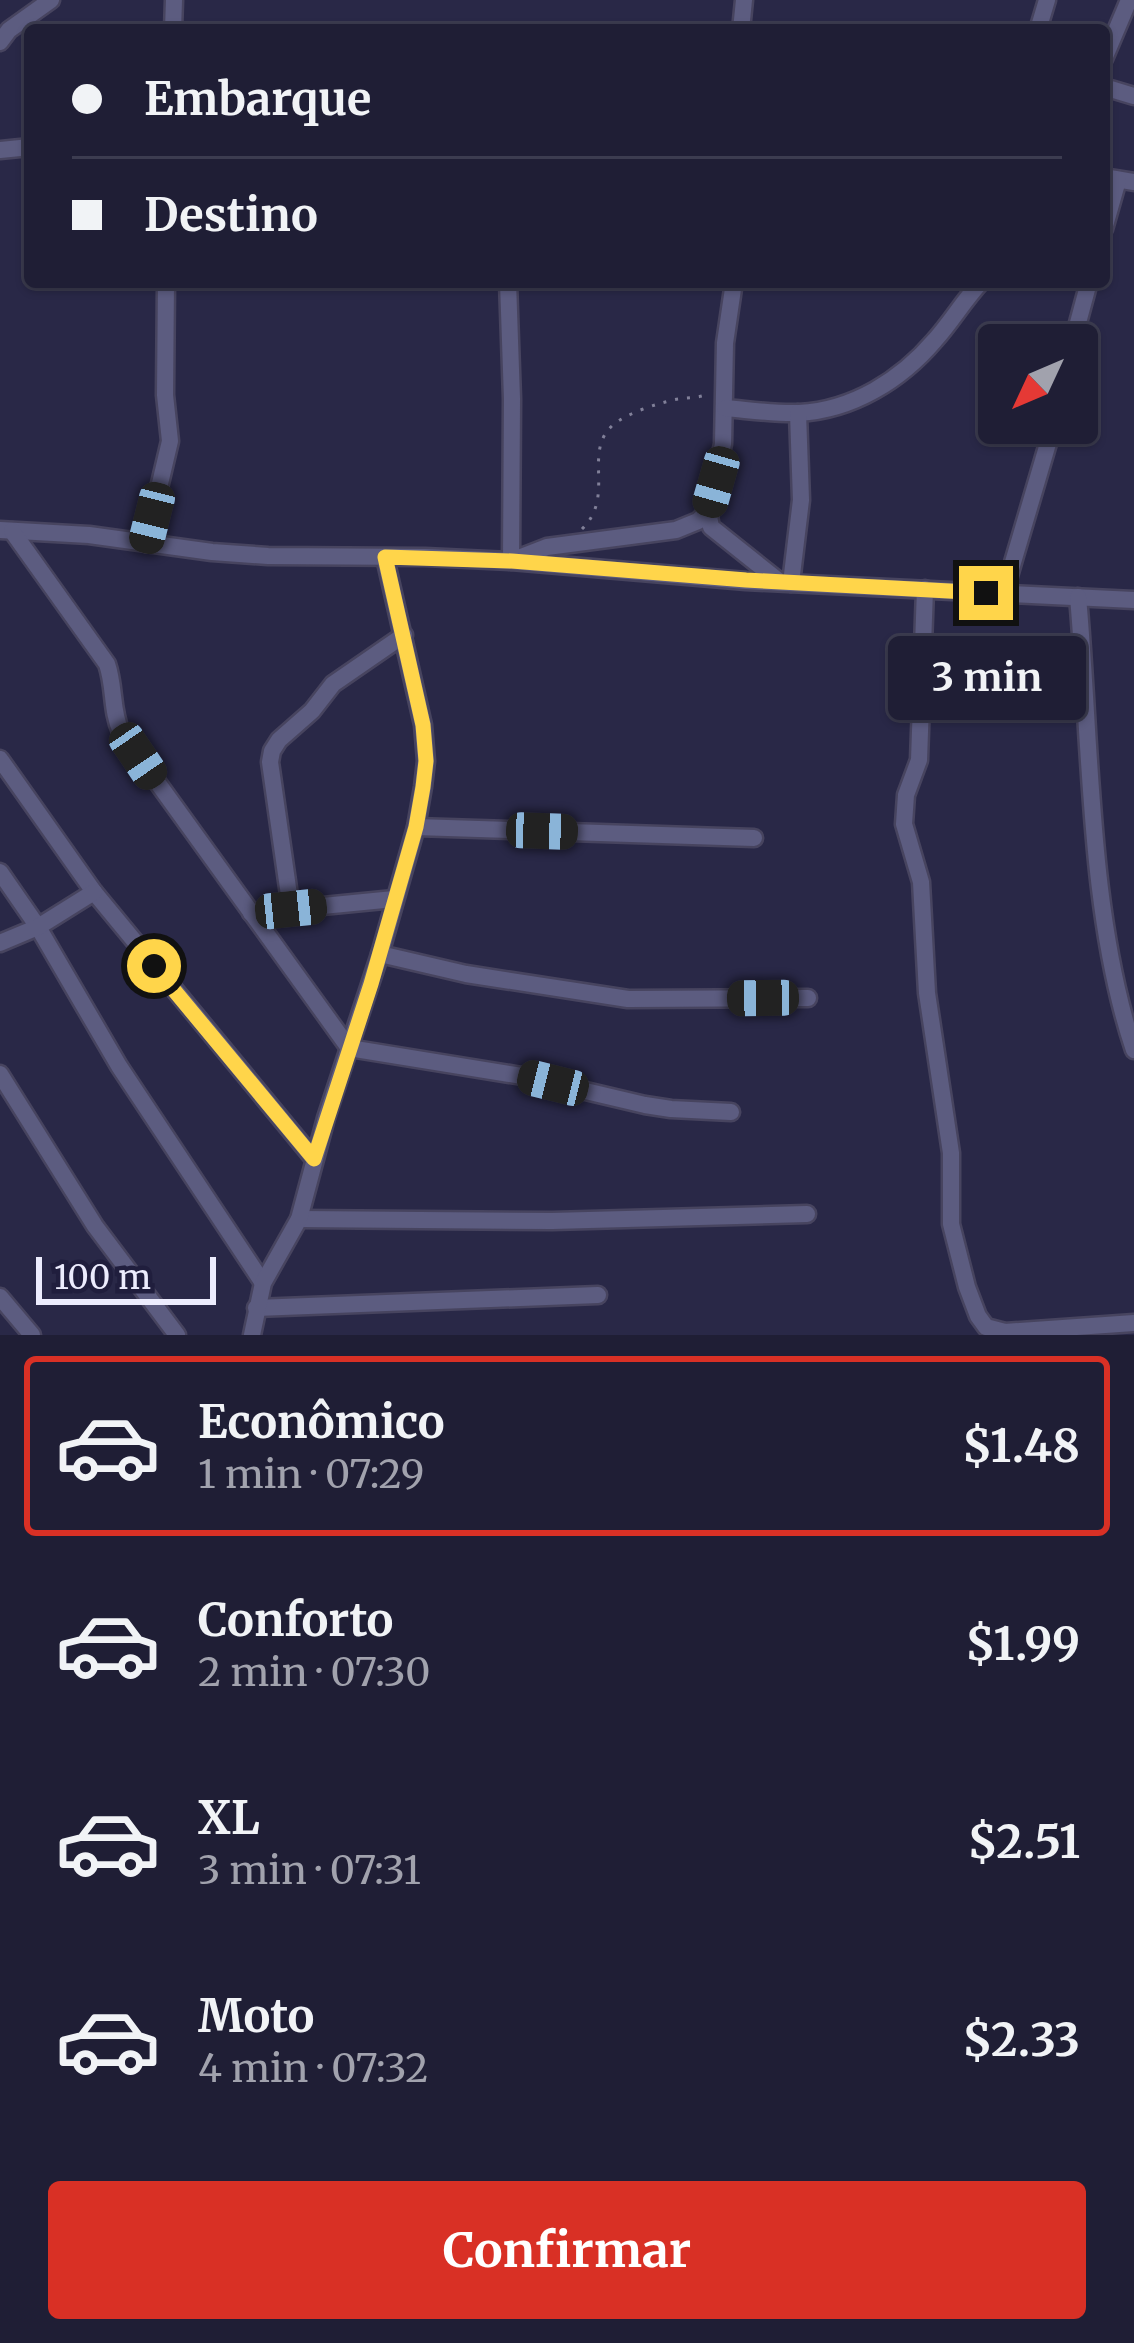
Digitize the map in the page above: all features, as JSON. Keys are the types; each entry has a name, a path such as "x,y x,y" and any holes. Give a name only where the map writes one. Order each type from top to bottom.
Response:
{"street":[{"path":"3,34 51,0"},
{"path":"1110,45 1129,0"},
{"path":"146,543 170,441 165,395 166,288"},
{"path":"508,288 512,561"},
{"path":"733,288 725,343 723,444 708,511 711,527 786,582"},
{"path":"960,288 962,302"},
{"path":"725,408 798,413 844,404 881,388 934,341 975,288"},
{"path":"1078,324 1087,288"},
{"path":"786,582 801,500 798,413"},
{"path":"1004,593 1048,444"},
{"path":"512,561 548,547 676,530 708,511"},
{"path":"6,530 268,556 512,561 786,582 1134,600"},
{"path":"6,530 107,664 121,732 349,1048 522,1076 671,1109 731,1112"},
{"path":"252,1335 263,1283 299,1219 416,827 426,761 423,725 385,557"},
{"path":"925,590 919,760 906,795 904,824 920,873 926,993 951,1153 951,1224 967,1287 978,1316 993,1330 1133,1329"},
{"path":"1078,597 1098,857 1124,1021 1134,1050"},
{"path":"291,909 272,752 344,674 404,634"},
{"path":"0,759 94,892 314,1159"},
{"path":"416,827 754,838"},
{"path":"0,872 38,927 119,1066 263,1283"},
{"path":"0,943 38,927 94,892"},
{"path":"251,913 394,899"},
{"path":"380,954 466,974 628,1000 808,998"},
{"path":"0,1074 95,1226 177,1335"},
{"path":"299,1219 552,1221 807,1214"},
{"path":"256,1308 598,1295"},
{"path":"0,1297 32,1335"}],"path":[{"path":"564,544 590,521 600,496 600,440 608,430 618,421 670,400 704,397 725,381"}],"route":[{"path":"154,966 314,1159 371,984 423,787 423,725 385,557 512,561 986,593"}]}
